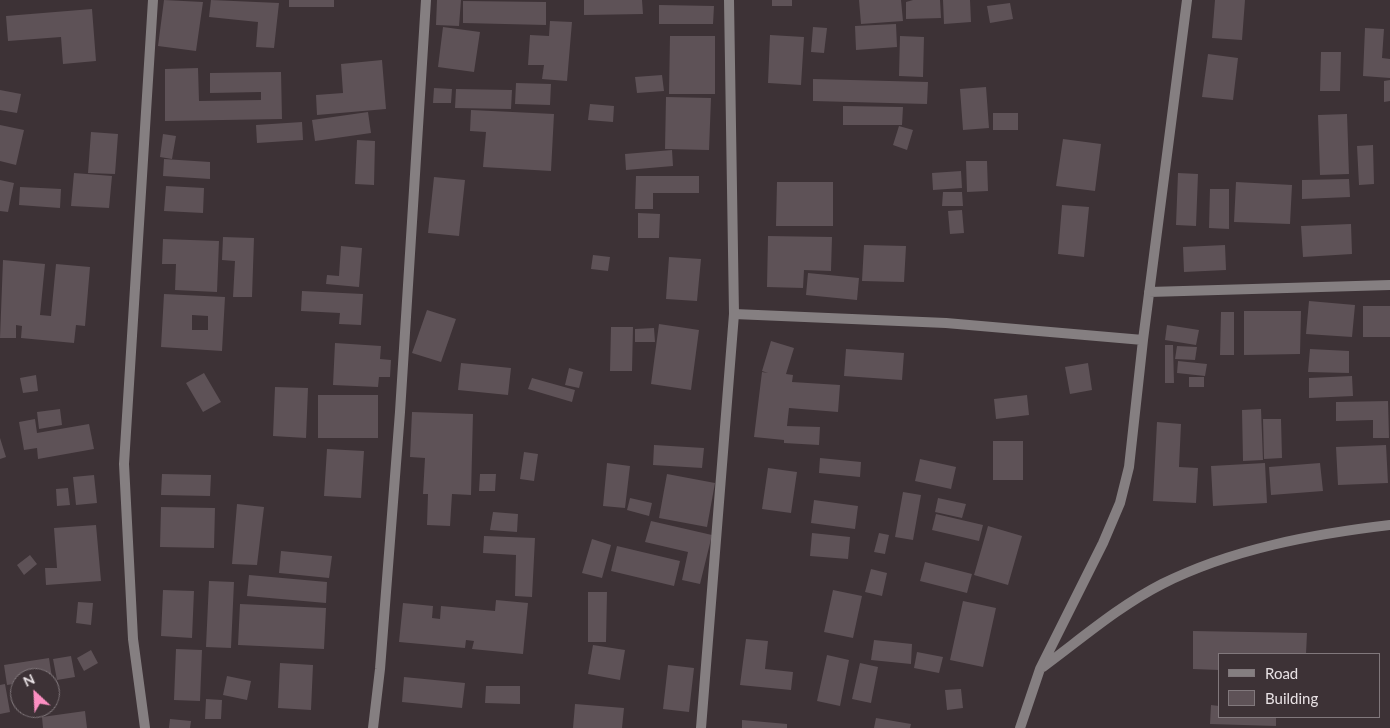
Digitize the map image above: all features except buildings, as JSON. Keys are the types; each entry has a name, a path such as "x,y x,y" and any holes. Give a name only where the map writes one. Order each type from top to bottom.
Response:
{"street":[{"path":"144,728 133,639 124,464 153,0"},
{"path":"373,728 380,669 400,412 426,0"},
{"path":"701,728 734,314 728,0"},
{"path":"1020,728 1040,669 1103,543 1120,503 1129,467 1143,340 1187,0"},
{"path":"1149,292 1390,285"},
{"path":"734,314 946,324 1143,340"},
{"path":"1040,669 1120,610 1162,584 1269,545 1331,532 1390,525"}]}
